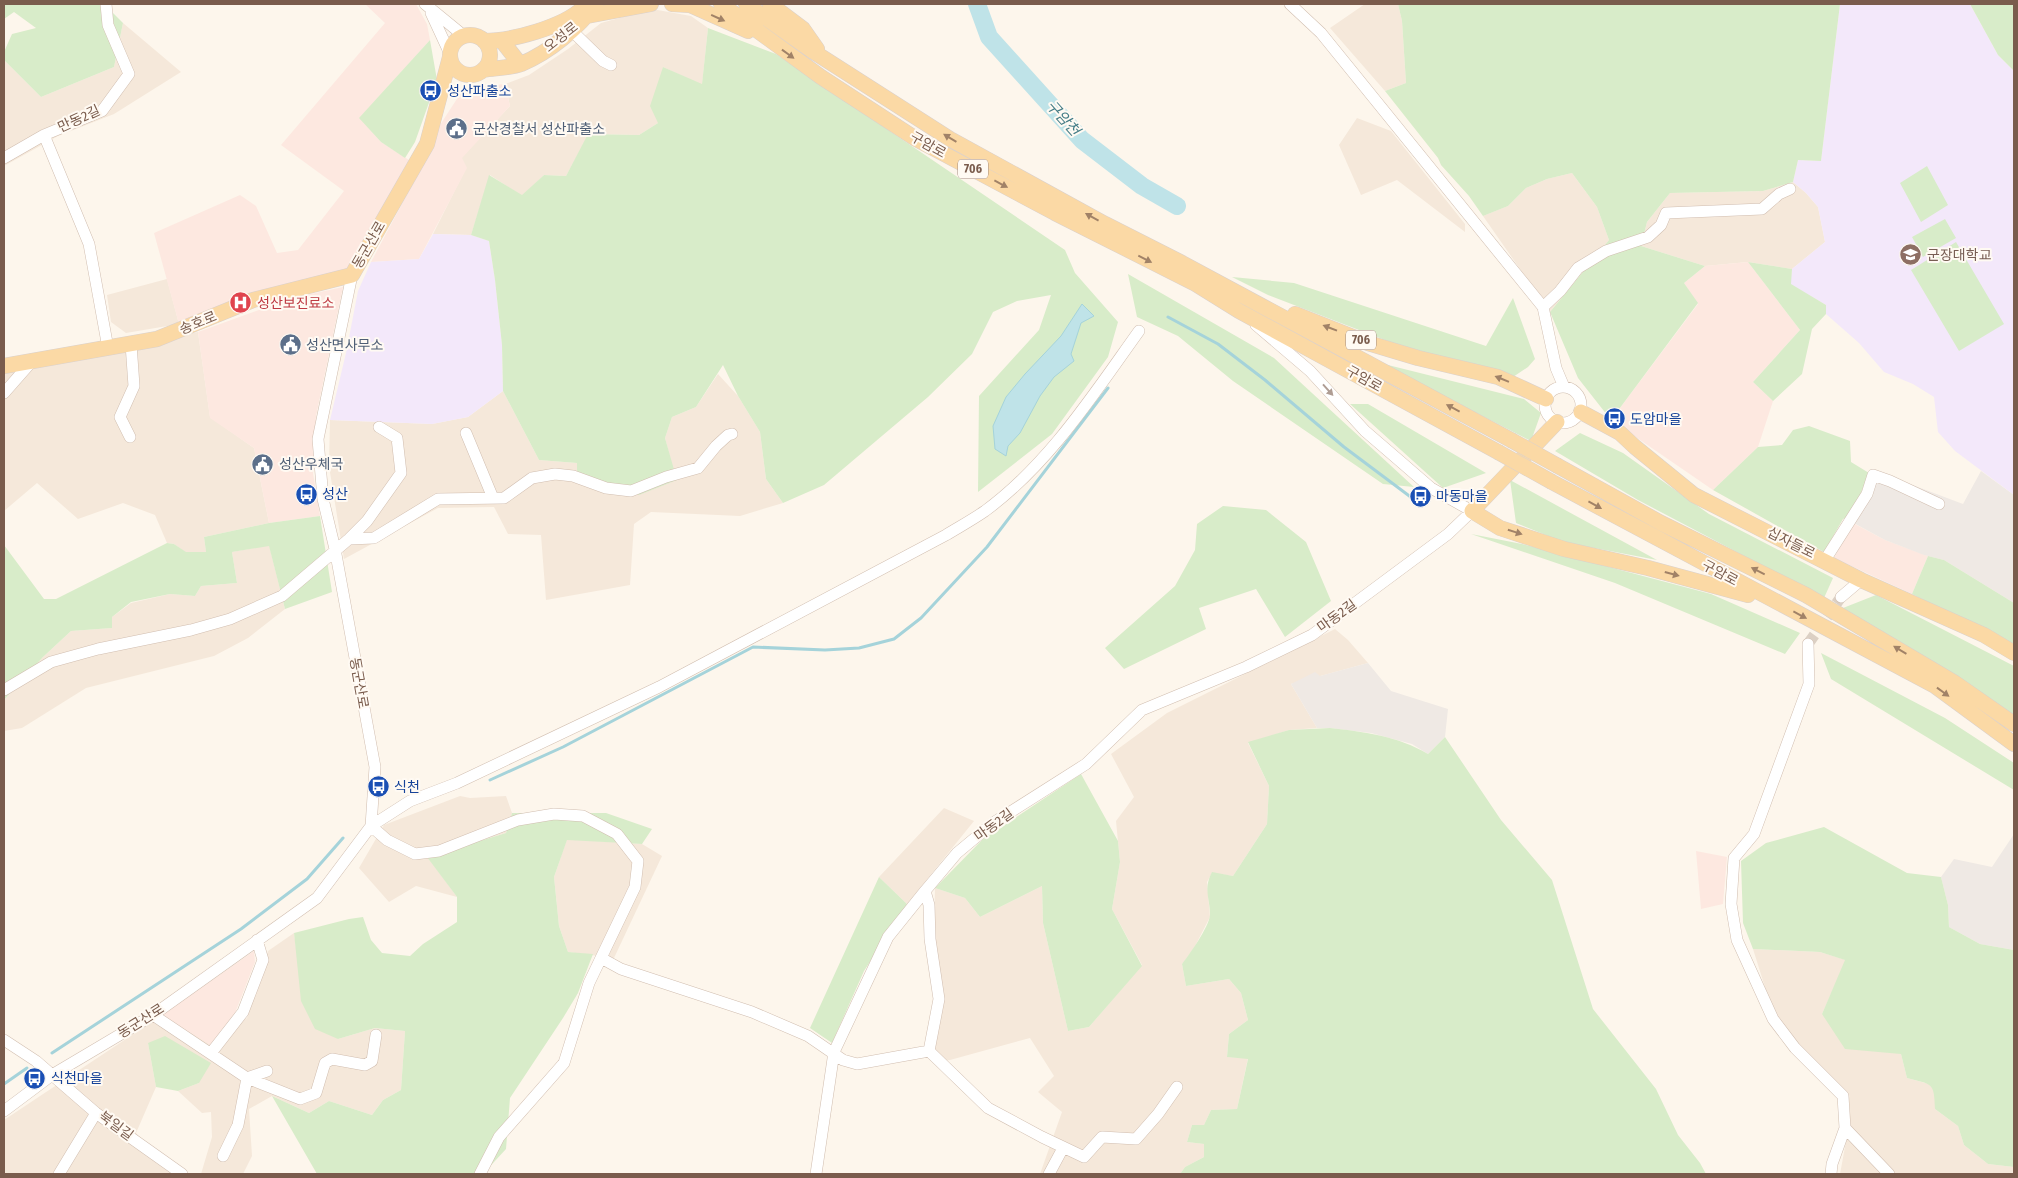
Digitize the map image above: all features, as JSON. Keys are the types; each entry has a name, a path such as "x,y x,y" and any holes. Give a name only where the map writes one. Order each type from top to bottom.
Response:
{"main road":[{"path":"526,34 552,21 572,4"},
{"path":"484,41 502,41 526,34 560,23 590,8 651,4"},
{"path":"672,4 690,5 769,40"},
{"name":"구암로","path":"721,4 822,77 916,139 1055,213 1194,283 1239,311 1552,482 1935,686 2014,744"},
{"name":"구암로","path":"746,4 824,58 950,139 1105,224 1182,263 1511,440 1661,523 1806,596 1955,683 2014,724"},
{"path":"770,4 804,29 824,58"},
{"name":"오성로","path":"483,70 520,64 547,49 571,30 590,8"},
{"path":"472,35 484,41 488,46 489,59 483,70 478,73 466,74 456,69 450,56 452,46 457,40 464,36 472,35"},
{"path":"502,41 520,64"},
{"name":"동군산로","path":"352,275 427,144 450,56"},
{"path":"439,98 466,74"},
{"name":"706","path":"1182,263 1307,319 1368,343 1418,358 1498,377 1546,399"},
{"name":"송호로","path":"4,366 157,339 253,300 352,275"},
{"name":"십자들로","path":"1581,412 1620,433 1694,495 1826,560 1861,580 1984,635 2014,653"},
{"path":"1557,422 1472,511 1500,528 1564,549 1648,568 1776,602"}],"street":[{"name":"만동2길","path":"4,158 44,135 102,111 129,74 108,26 106,4"},
{"path":"1290,4 1321,33 1543,308 1556,368 1564,387"},
{"path":"427,6 464,36"},
{"path":"427,6 450,56"},
{"path":"571,30 603,61 611,65"},
{"path":"44,135 89,244 108,348"},
{"path":"1543,308 1560,291 1578,268 1606,251 1648,237 1661,225 1666,213 1762,209 1779,194 1790,189"},
{"name":"동군산로","path":"4,1111 52,1075 153,1015 317,898 371,826 375,767 335,550 323,499 318,439 352,275"},
{"name":"706","path":"1239,311 1310,371 1365,431 1430,488 1472,511"},
{"path":"480,1174 499,1137 564,1063 589,982 635,887 638,861 617,834 583,816 554,814 518,820 439,851 415,854 386,840 371,826 410,801 457,783 659,687 946,535 985,511 1016,485 1059,439 1139,331"},
{"path":"130,437 120,417 134,386 131,344"},
{"path":"4,393 33,360"},
{"path":"1564,387 1570,388 1579,395 1581,412 1574,421 1568,423 1557,422 1552,420 1546,410 1546,399 1553,390 1564,387"},
{"path":"4,690 51,662 191,630 230,619 282,596 349,539 367,521 401,473 397,438 379,427"},
{"path":"466,433 492,498"},
{"path":"349,539 374,538 438,499 504,498 532,478 555,474 573,476 606,488 631,491 666,477 698,468 716,446 728,435 732,434"},
{"path":"1826,560 1867,494 1872,475 1890,481 1939,504"},
{"name":"마동2길","path":"816,1174 834,1052 888,936 957,853 986,829 1086,764 1142,710 1246,667 1312,635 1448,534 1472,511"},
{"path":"1841,597 1861,580"},
{"path":"1808,644 1809,684 1754,834 1734,858 1731,904 1737,940 1773,1019 1795,1048 1843,1096 1844,1128 1832,1164 1831,1174"},
{"path":"925,891 939,999 929,1051"},
{"path":"211,1053 243,1012 263,960 257,940"},
{"path":"601,958 621,969 752,1012 808,1036 834,1052 843,1060 857,1064 929,1051"},
{"path":"153,1015 247,1078 300,1099 316,1093 325,1063 332,1059 365,1065 372,1061 376,1035"},
{"name":"북일길","path":"4,1040 36,1060 96,1112 182,1174"},
{"path":"929,1051 988,1108 1063,1148 1084,1157 1102,1137 1136,1139 1158,1114 1177,1087"},
{"path":"247,1078 267,1071"},
{"path":"223,1156 238,1125 247,1078"},
{"path":"59,1174 96,1112"},
{"path":"1844,1128 1889,1174"},
{"path":"1049,1174 1063,1148"}],"shaded area":[{"path":"365,4 416,4 427,24 430,40 360,118 381,142 412,162 349,272 179,324 154,233 240,195 256,206 277,253 298,250 344,191 281,145 385,23"},
{"path":"1365,4 1398,4 1402,21 1406,83 1385,91 1330,28"},
{"name":"군장대학교","path":"1840,4 1970,4 1998,55 2014,71 2014,495 1955,451 1938,432 1934,397 1913,384 1884,372 1859,343 1826,314 1826,305 1790,284 1792,269 1825,242 1818,207 1793,182 1798,160 1821,161"},
{"path":"652,9 691,16 708,28 702,85 663,67 658,123 639,135 589,134 566,176 544,175 522,196 490,175 471,235 433,234 466,168 461,158 510,106 505,84 529,75 568,49 601,23"},
{"path":"123,23 181,72 114,114 58,136 4,166 4,60 41,97 114,67"},
{"path":"505,84 510,106 462,158 467,168 419,259 371,262 428,155 440,125 464,88"},
{"path":"1357,118 1391,131 1465,224 1465,232 1397,180 1361,195 1339,145"},
{"path":"1572,173 1597,207 1609,240 1550,312 1483,216 1508,206 1526,188 1547,179"},
{"path":"1793,182 1818,207 1825,242 1792,269 1748,262 1705,266 1641,246 1647,222 1670,193 1763,191"},
{"path":"433,234 471,235 489,241 502,345 503,391 468,417 432,424 330,420 358,291 371,262 419,259"},
{"path":"1748,262 1800,330 1753,382 1773,401 1758,447 1713,490 1611,420 1698,304 1684,283 1705,266"},
{"path":"167,279 179,324 126,333 111,322 107,295"},
{"path":"343,287 316,416 313,473 320,516 269,523 254,448 210,418 198,332 292,298"},
{"path":"198,332 210,417 254,448 269,523 204,537 206,552 185,552 174,544 167,543 155,515 123,503 78,519 37,483 4,511 4,371"},
{"path":"718,374 738,396 760,432 766,479 783,503 740,516 651,512 634,524 630,585 546,600 541,535 508,534 494,507 438,508 344,559 329,466 330,420 432,424 468,417 503,391 539,460 577,463 676,480 665,438 672,417 696,407"},
{"path":"1870,469 1963,504 1981,471 2014,495 2014,603 1944,560 1924,555 1885,540 1850,521"},
{"path":"1853,523 1885,540 1928,556 1912,594 1834,558"},
{"path":"269,545 285,609 248,638 214,656 86,688 22,728 4,731 5,699 43,657 71,631 112,628 112,617 131,603 170,594 195,596 201,586 237,583 232,552"},
{"path":"1335,629 1348,640 1368,663 1291,684 1317,728 1289,730 1248,743 1269,786 1267,824 1233,876 1212,873 1207,882 1210,917 1193,950 1182,964 1186,986 1229,979 1241,993 1248,1020 1229,1034 1227,1057 1248,1058 1237,1109 1211,1110 1204,1125 1192,1125 1187,1142 1204,1144 1204,1157 1185,1167 1180,1174 1040,1174 1062,1112 1038,1092 1054,1076 1030,1038 950,1060 932,1062 944,1002 934,932 935,888 965,898 980,917 1042,886 1043,923 1068,1031 1089,1027 1142,965 1112,909 1120,862 1116,821 1134,797 1111,754 1167,713"},
{"path":"1368,663 1391,691 1448,709 1445,737 1428,754 1412,744 1371,733 1317,728 1291,684 1315,672 1320,676"},
{"path":"460,796 470,798 506,796 512,813 506,833 428,857 457,897 416,886 389,902 359,868 384,825"},
{"path":"944,808 974,821 907,904 879,877"},
{"path":"2014,834 2014,950 1980,944 1949,927 1948,905 1941,877 1954,859 1992,867"},
{"path":"567,839 642,844 662,856 614,958 568,952 559,926 554,877"},
{"path":"1696,851 1727,857 1723,904 1701,909"},
{"path":"294,933 298,962 338,1039 375,1028 405,1031 401,1090 383,1100 372,1115 329,1101 309,1113 272,1096 249,1109 252,1156 243,1174 201,1174 212,1137 211,1112 202,1113 178,1091 199,1083 148,1043 156,1087 136,1133 173,1174 4,1174 4,1120 162,1015 210,1044 247,1018 268,951"},
{"path":"1753,949 1820,952 1846,960 1822,1014 1901,1054 1907,1078 1929,1084 1935,1090 1935,1109 1958,1126 1964,1145 1988,1164 2014,1167 2014,1174 1840,1174 1849,1125 1846,1092 1814,1064 1789,1034 1770,1003"},
{"path":"254,951 255,962 235,1013 210,1045 162,1015"}],"green space":[{"path":"4,4 104,4 123,23 114,67 41,97 4,60 4,52 12,34 36,28 14,12 4,19"},
{"path":"1398,4 1840,4 1821,161 1798,160 1793,182 1763,191 1670,193 1647,222 1641,246 1705,266 1684,283 1698,303 1611,420 1578,378 1550,312 1609,240 1597,207 1572,173 1547,179 1526,188 1508,206 1483,216 1469,196 1441,165 1438,158 1385,91 1406,83 1402,21"},
{"path":"1970,4 2014,4 2014,71 1998,55"},
{"path":"708,28 776,54 1065,250 1075,273 1118,322 1108,357 1052,434 978,492 979,396 1039,330 1051,295 1017,301 993,312 972,354 928,397 824,485 783,503 766,479 760,432 738,396 723,365 696,407 672,417 665,438 677,480 639,495 577,477 577,463 539,460 503,391 502,345 489,241 471,235 489,175 522,195 544,175 566,176 588,134 639,135 658,123 650,106 663,67 702,84"},
{"path":"430,40 437,80 415,142 405,158 381,142 359,118"},
{"path":"1927,166 1948,205 1921,222 1900,183"},
{"path":"1945,219 1956,238 1923,257 1912,237"},
{"path":"1956,242 2004,324 1959,351 1911,270"},
{"path":"1748,262 1792,269 1791,284 1826,305 1826,314 1812,329 1802,374 1773,401 1753,382 1800,330"},
{"path":"1128,274 1274,358 1414,487 1383,484 1233,381 1178,336 1137,317"},
{"path":"1232,277 1294,283 1486,346 1513,298 1535,359 1528,367 1513,377 1411,350 1268,295"},
{"path":"1380,363 1524,399 1541,413 1531,441"},
{"path":"1350,404 1368,404 1486,473 1443,488"},
{"path":"1809,426 1850,441 1851,462 1869,473 1852,515 1843,519 1824,552 1713,490 1758,447 1782,445 1793,430"},
{"path":"1580,433 1623,453 1709,514 1833,578 1824,598 1638,500 1555,451"},
{"path":"1510,480 1657,560 1563,542 1516,523"},
{"path":"1223,506 1266,510 1306,542 1331,601 1285,637 1256,589 1199,608 1206,629 1124,669 1105,648 1175,586 1195,550 1197,524"},
{"path":"320,516 332,592 285,609 269,546 232,552 237,583 201,586 195,596 170,594 131,602 112,617 112,628 71,631 43,657 4,700 4,545 44,599 56,599 167,543 174,544 186,552 206,552 204,537 269,523"},
{"path":"1471,534 1522,544 1711,594 1800,633 1785,654 1615,583"},
{"path":"1928,556 1944,560 2014,603 2014,646 1912,594"},
{"path":"1876,595 2014,666 2014,715 1843,608"},
{"path":"1821,653 1945,718 2014,763 2014,790 1831,679"},
{"path":"1330,728 1368,733 1393,739 1428,754 1445,737 1501,820 1552,880 1593,1009 1656,1089 1678,1135 1700,1163 1706,1174 1180,1174 1185,1167 1204,1157 1204,1144 1187,1142 1192,1125 1204,1125 1211,1110 1237,1109 1248,1059 1227,1057 1229,1034 1248,1020 1241,993 1229,979 1186,986 1182,964 1198,941 1209,920 1207,889 1212,872 1233,876 1267,824 1269,786 1248,742 1289,730"},
{"path":"1081,774 1118,841 1120,862 1112,909 1142,966 1089,1027 1068,1031 1043,923 1042,886 980,917 965,898 935,888 982,840"},
{"path":"512,813 606,813 652,829 642,844 567,840 554,877 559,926 568,952 593,954 578,993 510,1098 506,1149 483,1174 317,1174 272,1096 309,1113 329,1101 372,1115 383,1100 401,1090 405,1031 375,1028 338,1039 315,1029 301,1001 294,933 363,917 371,940 382,953 410,956 423,944 457,922 457,897 427,857 506,833"},
{"path":"1824,827 1907,873 1941,877 1948,905 1949,927 1980,944 2014,950 2014,1167 1988,1164 1964,1145 1958,1126 1935,1109 1933,1089 1927,1084 1907,1078 1901,1054 1845,1049 1822,1014 1845,960 1820,952 1753,949 1743,923 1741,861 1766,843"},
{"path":"879,877 907,904 864,971 832,1043 810,1028"},
{"path":"165,1036 211,1063 199,1083 178,1091 156,1087 148,1043"}],"water":[{"path":"1082,304 1094,316 1081,323 1071,354 1074,361 1054,377 1040,396 1020,433 1008,446 1006,456 995,449 993,426 1006,397 1061,336"}],"waterway":[{"name":"구암천","path":"977,4 989,37 1082,140 1142,186 1177,206"},
{"path":"1168,317 1218,344 1265,380 1344,447 1412,498"},
{"path":"490,780 563,747 753,647 825,650 859,648 894,639 921,618 987,547 1108,388"},
{"path":"52,1053 241,929 307,879 343,838"},
{"path":"4,1084 27,1068"}],"tunnel":[{"path":"1808,644 1841,597"}],"place":[{"name":"성산파출소","path":"431,91"},
{"name":"군산경찰서 성산파출소","path":"457,129"},
{"name":"군장대학교","path":"1911,255"},
{"name":"성산보진료소","path":"241,303"},
{"name":"성산면사무소","path":"290,345"},
{"name":"도암마을","path":"1614,419"},
{"name":"성산우체국","path":"263,464"},
{"name":"성산","path":"306,494"},
{"name":"마동마을","path":"1420,496"},
{"name":"식천","path":"378,787"},
{"name":"식천마을","path":"35,1078"}]}
